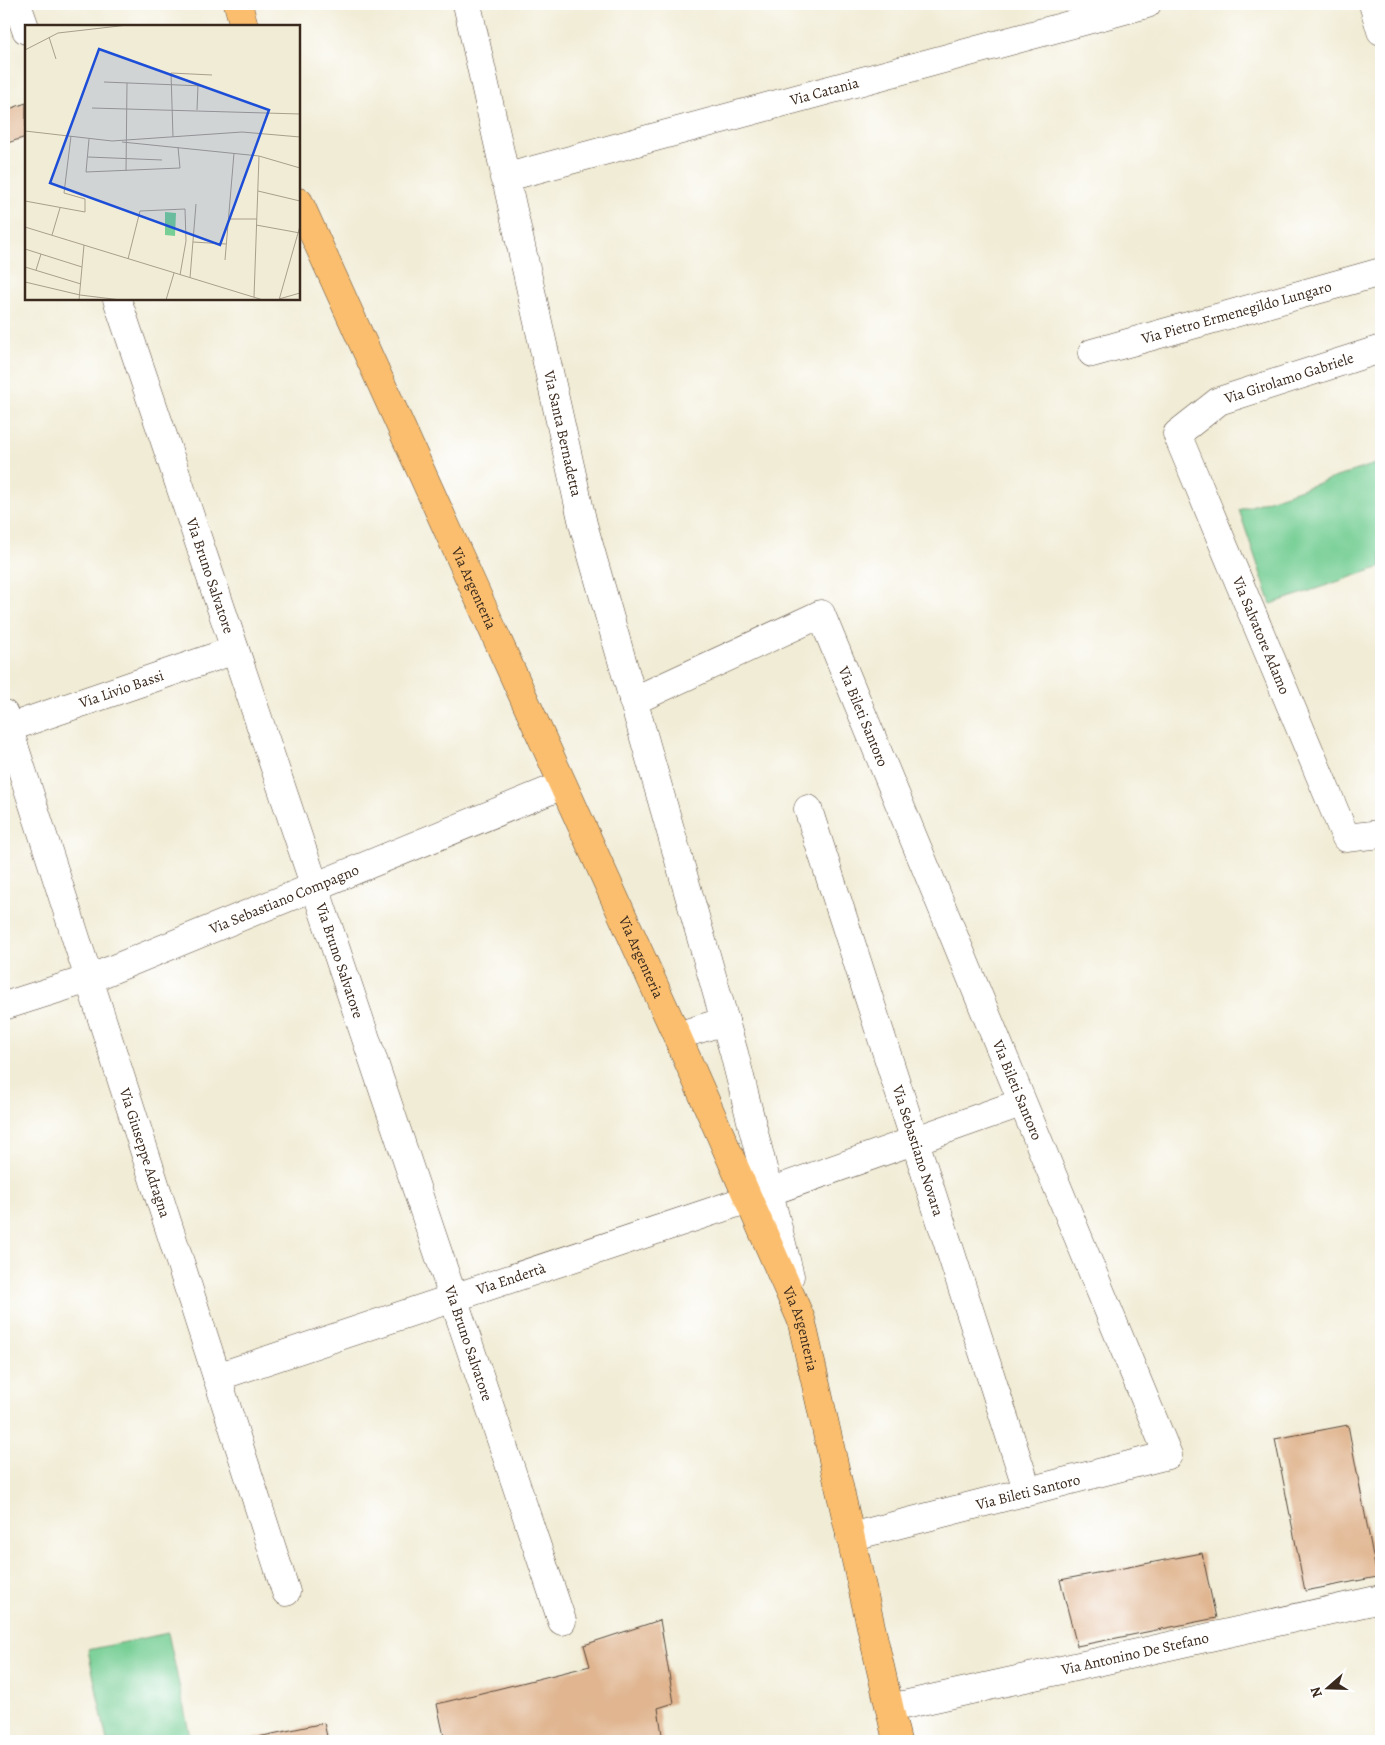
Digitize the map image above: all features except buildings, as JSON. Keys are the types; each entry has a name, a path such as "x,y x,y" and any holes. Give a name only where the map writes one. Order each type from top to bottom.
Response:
{"main road":[{"path":"238,4 244,25"},
{"name":"Via Argenteria","path":"300,204 677,1036 759,1196 801,1319 897,1741"}],"street":[{"path":"17,4 25,27"},
{"name":"Via Santa Bernadetta","path":"467,4 504,178 583,524 725,1022 759,1196"},
{"name":"Via Catania","path":"504,178 1119,7 1147,4"},
{"path":"1373,4 1381,31"},
{"name":"Via Pietro Ermenegildo Lungaro","path":"1092,353 1381,272"},
{"name":"Via Bruno Salvatore","path":"116,300 562,1621"},
{"name":"Via Girolamo Gabriele","path":"1177,434 1219,401 1381,349"},
{"name":"Via Salvatore Adamo","path":"1177,434 1346,838 1381,834"},
{"name":"Via Bileti Santoro","path":"633,702 820,614 1168,1455 850,1537"},
{"name":"Via Livio Bassi","path":"6,721 235,650"},
{"name":"Via Giuseppe Adragna","path":"6,721 286,1592"},
{"name":"Via Sebastiano Compagno","path":"4,1006 89,979 563,785"},
{"name":"Via Sebastiano Novara","path":"808,809 1028,1492"},
{"path":"677,1036 725,1022"},
{"name":"Via Endertà","path":"217,1377 759,1196 1021,1103"},
{"name":"Via Antonino De Stefano","path":"890,1708 1381,1599"}],"green space":[{"path":"1381,462 1381,567 1271,604 1239,510"},
{"path":"168,1633 191,1741 107,1741 88,1650"}]}
